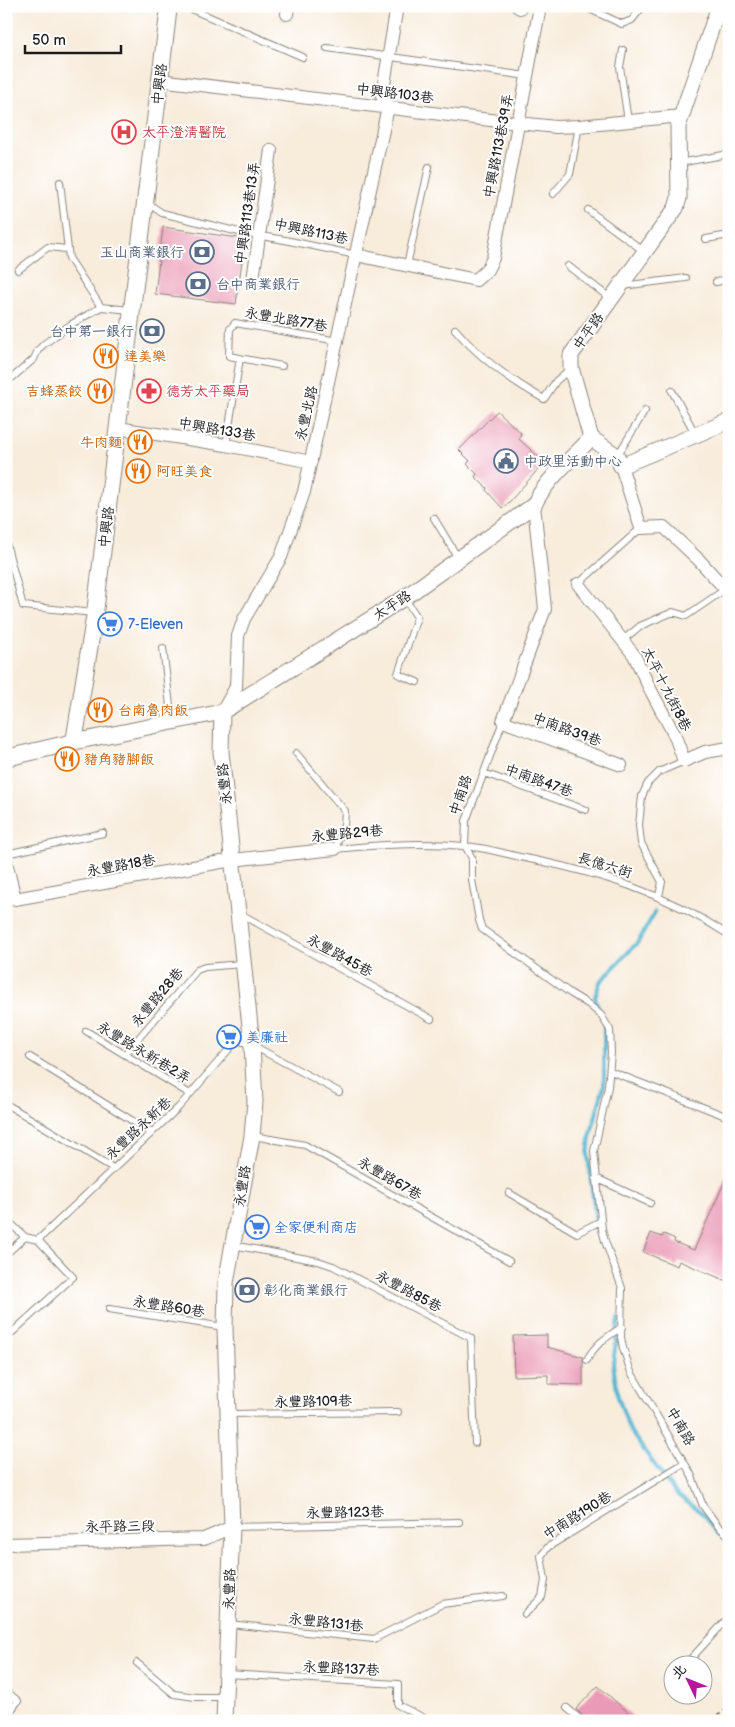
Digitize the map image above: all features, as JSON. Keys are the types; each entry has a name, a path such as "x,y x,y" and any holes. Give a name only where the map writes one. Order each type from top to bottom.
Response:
{"main road":[{"name":"中興路","path":"74,742 95,613 169,6"},
{"name":"太平路","path":"6,758 74,742"}],"street":[{"path":"388,107 382,96 397,6"},
{"name":"中平路","path":"591,438 570,368 572,355 676,208 679,198 678,126 719,6"},
{"name":"中興路113巷39弄","path":"476,280 487,270 493,258 539,12"},
{"name":"中興路103巷","path":"160,80 556,127 681,116"},
{"name":"永豐北路","path":"222,712 236,687 238,636 244,619 281,557 296,516 311,462 388,107"},
{"name":"中興路113巷13弄","path":"253,280 271,150"},
{"name":"中興路113巷","path":"356,255 476,280"},
{"path":"619,461 696,435 729,421"},
{"name":"中興路133巷","path":"118,428 226,445 311,462"},
{"path":"591,438 619,461 641,528 664,527 728,590"},
{"name":"太平路","path":"74,742 222,712 404,598 534,505 539,494 548,483 591,438"},
{"name":"中南路","path":"502,721 545,609 534,505"},
{"name":"太平十九街8巷","path":"578,584 623,640 640,665 649,687 675,736 684,760"},
{"name":"永豐路","path":"222,712 221,752 252,1045 255,1102 252,1136 226,1283 225,1328 232,1527 224,1721"},
{"name":"中南路39巷","path":"502,721 621,765"},
{"path":"684,760 705,752 729,748"},
{"name":"永豐路29巷","path":"232,860 336,849"},
{"name":"永豐路18巷","path":"10,900 232,860"},
{"path":"6,862 10,900"},
{"name":"永平路三段","path":"6,1544 204,1539 232,1527"}],"lane":[{"path":"184,6 303,57"},
{"path":"584,6 622,24 632,20 643,6"},
{"path":"327,48 527,76"},
{"path":"624,50 620,66 628,121"},
{"path":"553,194 570,174 579,126"},
{"path":"678,163 729,154"},
{"path":"407,265 429,167"},
{"path":"60,182 69,258 101,306"},
{"name":"中興路113巷","path":"145,201 162,213 356,255"},
{"path":"588,210 645,252"},
{"path":"706,239 729,235"},
{"path":"18,270 48,247 67,249"},
{"path":"568,266 611,299"},
{"path":"620,286 686,278"},
{"path":"716,282 729,279"},
{"path":"6,383 34,359 38,350 44,344 101,306 132,311"},
{"name":"永豐北路77巷","path":"240,358 229,356 230,329 235,323 338,341"},
{"path":"455,329 484,360 521,386 544,399 556,381 570,368"},
{"path":"226,445 240,358 282,366"},
{"path":"672,390 696,435"},
{"path":"619,461 644,411"},
{"path":"434,518 459,560"},
{"name":"太平十九街8巷","path":"578,584 641,528"},
{"path":"6,543 24,606 95,613"},
{"path":"623,640 640,626 673,612 686,616 728,590"},
{"path":"404,598 417,617 398,674 417,682"},
{"path":"163,648 172,722"},
{"name":"中南路","path":"502,721 466,821 465,846 472,858 472,880 482,929 601,1015 610,1030 610,1070 594,1151 601,1222 605,1242 622,1288 623,1348 631,1372 692,1474 703,1506 728,1536"},
{"path":"296,753 346,810 344,824 336,849"},
{"path":"660,896 662,882 641,843 639,825 642,796 648,783 659,772 684,760"},
{"name":"中南路47巷","path":"484,773 586,810"},
{"path":"6,854 103,832"},
{"name":"永豐路29巷","path":"336,849 396,844 465,846"},
{"name":"長億六街","path":"465,846 612,879 660,896 729,935"},
{"name":"永豐路45巷","path":"238,913 431,1019"},
{"name":"永豐路28巷","path":"125,1054 197,970 205,967 244,964"},
{"name":"永豐路永新巷2弄","path":"86,1031 190,1094"},
{"name":"永豐路永新巷","path":"38,1240 179,1107 237,1040 252,1045"},
{"path":"252,1045 339,1092"},
{"path":"30,1057 152,1133"},
{"path":"610,1070 728,1117"},
{"path":"6,1104 114,1168"},
{"name":"永豐路67巷","path":"252,1136 305,1144 510,1261"},
{"path":"596,1178 650,1203"},
{"path":"509,1193 577,1233 601,1222"},
{"path":"6,1220 25,1237 38,1240 74,1277 6,1338"},
{"path":"6,1254 25,1237"},
{"name":"永豐路85巷","path":"233,1245 318,1261 333,1266 471,1338 475,1443"},
{"name":"永豐路60巷","path":"109,1309 225,1328"},
{"path":"586,1360 598,1344 622,1327"},
{"name":"永豐路109巷","path":"228,1414 398,1412"},
{"name":"中南路190巷","path":"525,1614 542,1597 545,1580 541,1556 548,1547 684,1463"},
{"name":"永豐路123巷","path":"232,1527 459,1522"},
{"name":"永豐路131巷","path":"228,1624 374,1639 442,1604 503,1596"},
{"path":"695,1654 729,1617"},
{"path":"137,1663 174,1694 196,1697 224,1697"},
{"name":"永豐路137巷","path":"225,1674 398,1684 398,1705 430,1721"},
{"path":"6,1691 18,1701 6,1717"},
{"path":"567,1708 582,1721"}],"path":[{"path":"711,1721 729,1707"}],"building":[{"path":"163,227 245,239 236,304 155,294"},
{"name":"中政里活動中心","path":"497,411 521,433 519,439 543,461 541,466 503,509 486,490 487,488 475,477 477,474 467,464 470,461 459,450"},
{"path":"729,1172 729,1282 679,1261 677,1266 643,1252 651,1233 662,1237 664,1234 675,1239 674,1242 694,1250"},
{"path":"547,1335 547,1347 583,1357 583,1385 548,1384 548,1375 514,1376 513,1336"},
{"path":"598,1686 638,1721 587,1721 576,1709"}],"waterway":[{"path":"600,1013 595,997 600,982 638,942 655,912"},
{"path":"598,1224 595,1216 588,1155 590,1137 604,1085 604,1024"},
{"path":"619,1318 613,1364 618,1397 630,1431 676,1494 704,1515 716,1532 729,1542"}],"place":[{"name":"太平澄清醫院","path":"124,132"},
{"name":"玉山商業銀行","path":"202,252"},
{"name":"台中商業銀行","path":"198,284"},
{"name":"台中第一銀行","path":"152,331"},
{"name":"達美樂","path":"106,356"},
{"name":"吉蜂蒸餃","path":"100,391"},
{"name":"德芳太平藥局","path":"149,391"},
{"name":"牛肉麵","path":"140,442"},
{"name":"中政里活動中心","path":"506,461"},
{"name":"阿旺美食","path":"138,471"},
{"name":"7-Eleven","path":"110,624"},
{"name":"台南魯肉飯","path":"100,710"},
{"name":"豬角豬腳飯","path":"67,759"},
{"name":"美廉社","path":"229,1037"},
{"name":"全家便利商店","path":"257,1227"},
{"name":"彰化商業銀行","path":"247,1290"}]}
